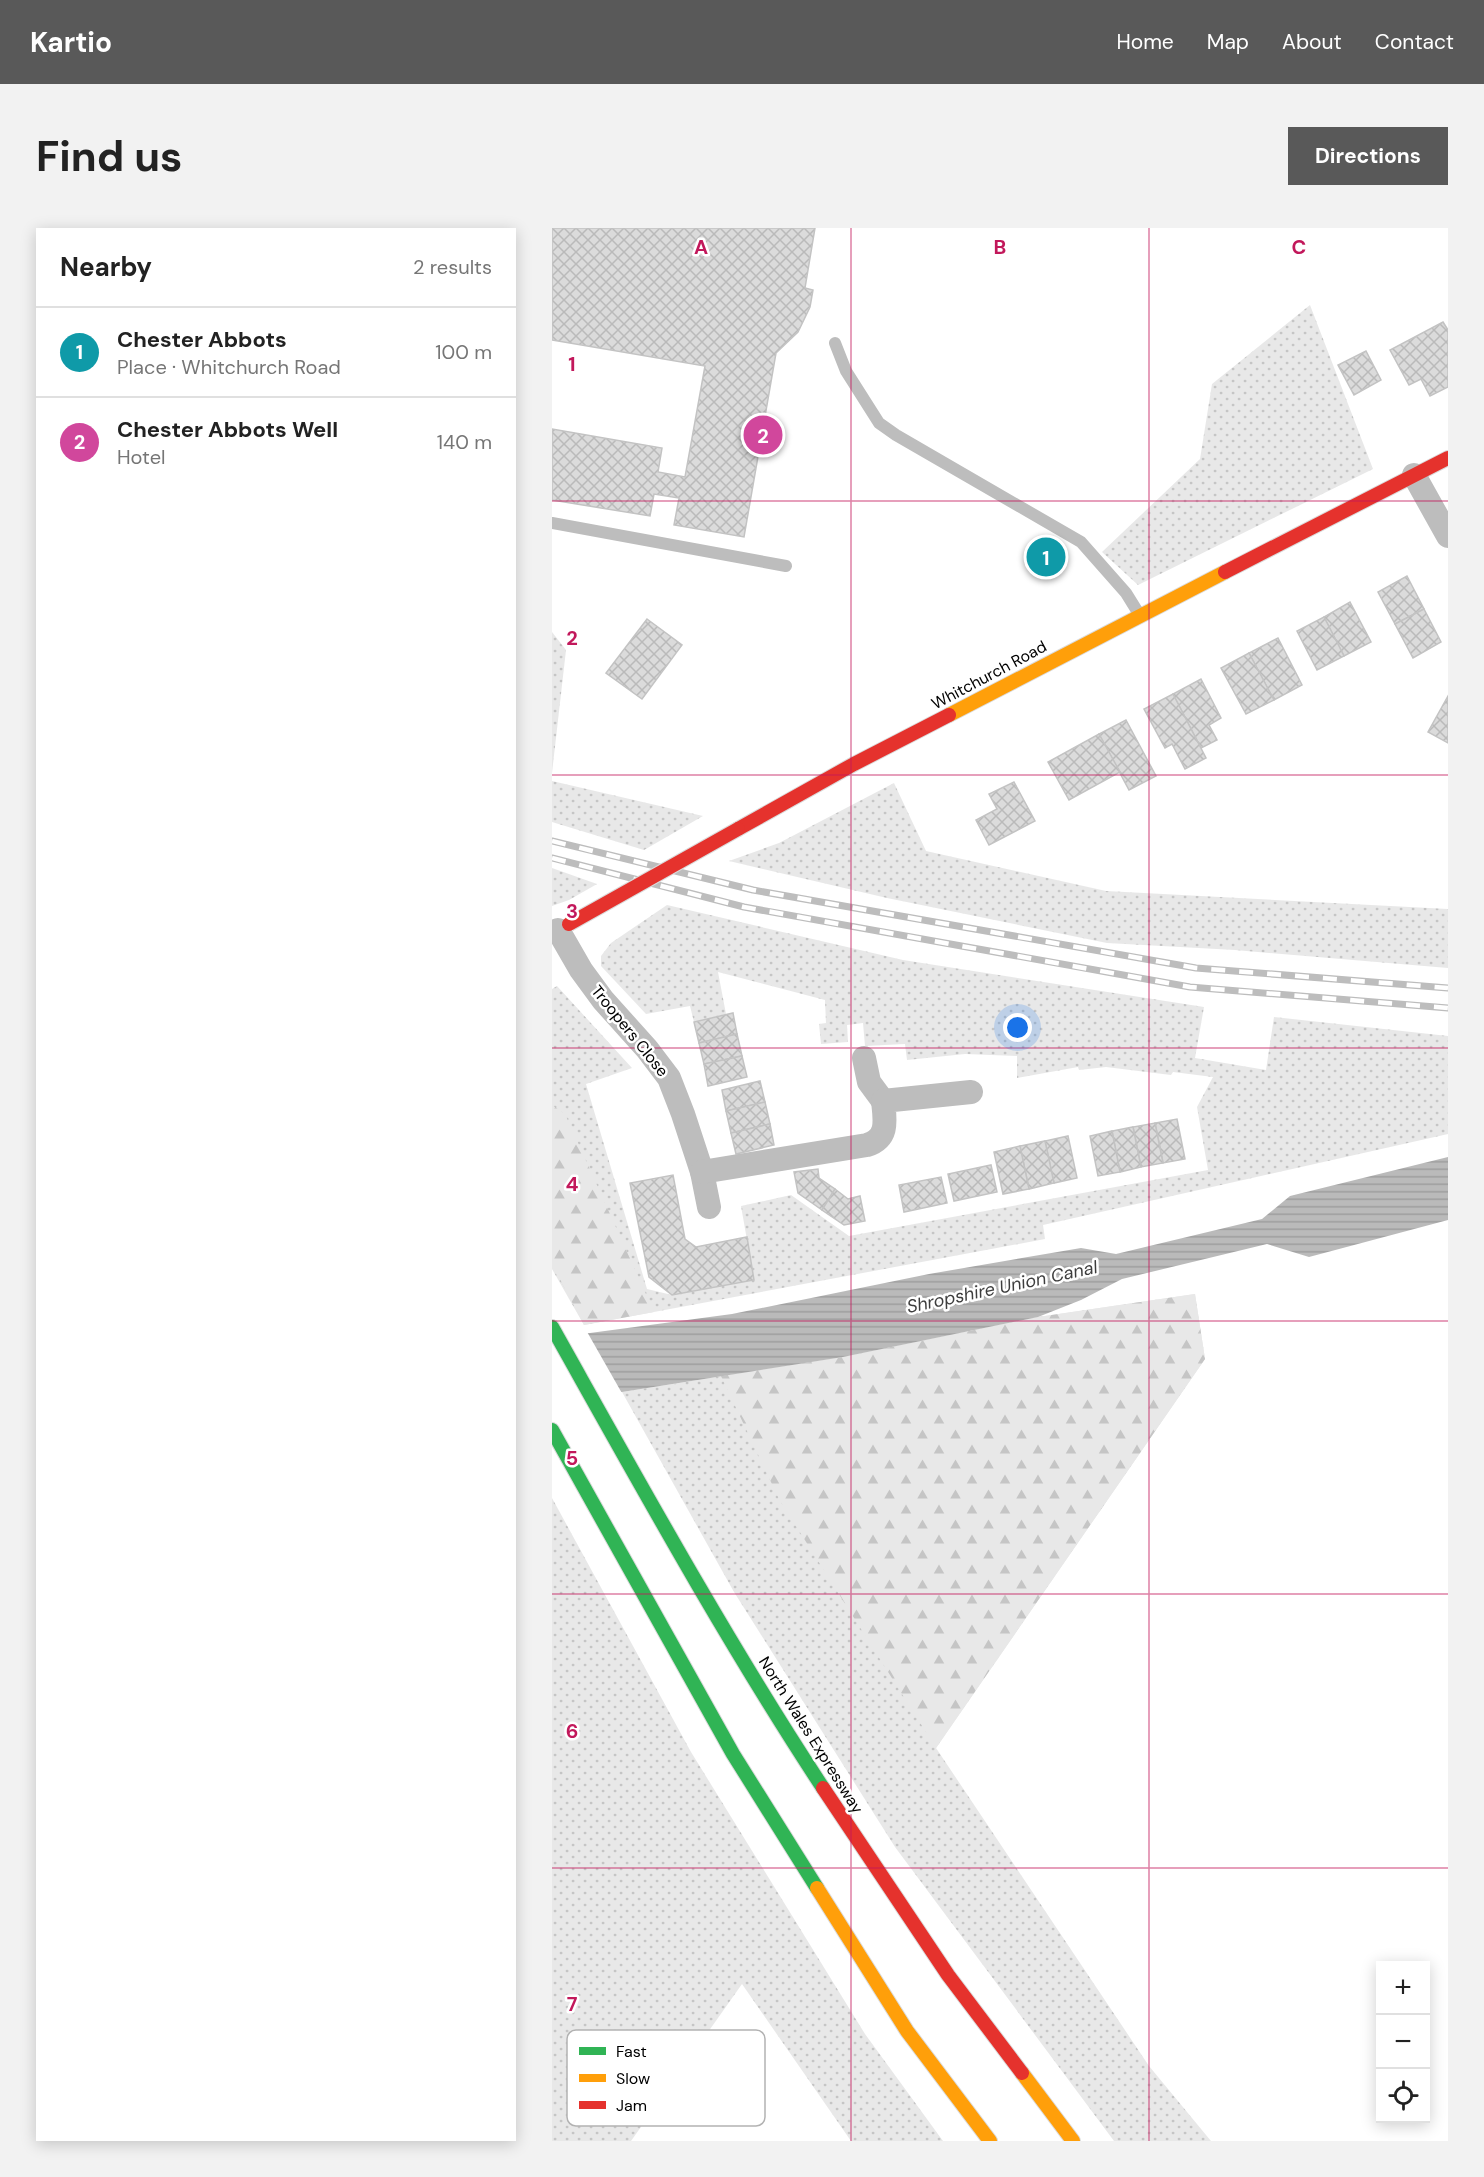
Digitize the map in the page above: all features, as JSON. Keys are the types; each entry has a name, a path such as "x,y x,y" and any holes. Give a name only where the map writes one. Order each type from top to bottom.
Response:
{"highway":[{"name":"Whitchurch Road","path":"560,929 854,764 1448,458"},
{"name":"North Wales Expressway","path":"552,1327 628,1465 781,1724 948,1975 1073,2141"},
{"path":"552,1430 733,1754 907,2031 990,2141"}],"street":[{"path":"1414,475 1448,536"},
{"name":"Troopers Close","path":"560,929 581,970 603,1000 647,1049 669,1078 702,1172 708,1207"},
{"path":"702,1172 875,1142 884,1130 883,1101 869,1082 864,1058"},
{"path":"883,1101 971,1092"}],"lane":[{"path":"835,344 846,371 879,423 1081,542 1126,592 1140,615"},
{"path":"552,523 786,566"}],"green space":[{"path":"1310,305 1373,469 1138,585 1102,552 1200,459 1212,384"},
{"path":"552,632 566,650 552,773"},
{"path":"552,781 703,816 644,850 552,822"},
{"path":"894,783 926,851 1106,891 1448,909 1448,968 1235,950 1107,943 887,898 729,861 779,843"},
{"path":"552,868 597,884 569,900 552,906"},
{"path":"667,905 903,960 1204,1007 1195,1058 1266,1070 1274,1017 1448,1036 1448,1134 1043,1225 1045,1239 584,1325 552,1269 552,989 557,986 632,1068 586,1084 647,1289 672,1295 754,1280 741,1206 791,1195 849,1236 1208,1170 1197,1107 1213,1077 1173,1072 1171,1075 1106,1067 1079,1070 1078,1067 1017,1078 1017,1056 965,1054 907,1060 905,1044 865,1046 863,1023 847,1025 848,1042 821,1044 819,1024 826,1023 825,1000 718,972 726,1014 694,1022 690,1006 646,1014 601,966 601,956 611,943"},
{"path":"552,1105 565,1114 654,1312 584,1325 552,1264"},
{"path":"1195,1294 1205,1359 936,1748 1149,2066 1211,2141 1114,2141 895,1847 734,1592 622,1392 843,1357 1038,1317"},
{"path":"1195,1294 1205,1359 936,1748 779,1499 721,1376 843,1357 1038,1317"},
{"path":"552,1498 691,1752 865,2034 943,2141 851,2141 742,1984 709,2030 567,2030 567,2126 642,2126 631,2141 552,2141"}],"water":[{"name":"Shropshire Union Canal","path":"1448,1157 1448,1220 1309,1257 1267,1244 1122,1279 1081,1300 1038,1317 843,1357 622,1392 552,1396 552,1335 590,1333 732,1314 929,1274 1081,1248 1116,1254 1262,1219 1290,1196"}],"pier":[{"path":"586,1330 623,1395 552,1399 552,1332"}],"building":[{"path":"552,228 815,228 805,288 813,290 810,307 798,332 776,353 744,537 674,525 679,498 654,494 650,516 552,500 552,429 662,448 658,472 685,477 705,366 552,340"},
{"path":"1443,322 1448,330 1448,387 1430,396 1421,379 1409,385 1390,350"},
{"path":"1366,351 1381,380 1354,395 1338,365"},
{"path":"1044,545 1059,555 1049,570 1034,559"},
{"path":"1407,576 1424,609 1395,624 1378,592"},
{"path":"1350,602 1371,642 1344,656 1324,617"},
{"path":"1424,609 1441,642 1413,658 1395,624"},
{"path":"1324,617 1344,656 1317,670 1297,631"},
{"path":"647,619 682,645 642,699 606,673"},
{"path":"1278,638 1302,685 1274,700 1249,653"},
{"path":"1249,653 1274,700 1246,714 1221,668"},
{"path":"1201,679 1221,718 1209,725 1217,740 1201,748 1173,694"},
{"path":"1173,694 1206,758 1185,769 1172,744 1165,748 1144,709"},
{"path":"1448,696 1448,743 1428,732"},
{"path":"1126,720 1156,776 1129,790 1099,734"},
{"path":"1099,734 1120,772 1069,800 1048,762"},
{"path":"1014,782 1035,821 989,845 976,820 997,809 989,794"},
{"path":"733,1013 737,1034 699,1043 694,1022"},
{"path":"737,1034 742,1056 704,1064 699,1043"},
{"path":"742,1056 747,1077 708,1086 704,1064"},
{"path":"760,1081 765,1102 726,1111 722,1090"},
{"path":"765,1102 770,1124 731,1133 726,1111"},
{"path":"1177,1119 1185,1159 1163,1163 1155,1123"},
{"path":"1155,1123 1163,1163 1141,1167 1133,1127"},
{"path":"770,1124 774,1145 736,1154 731,1133"},
{"path":"1133,1127 1141,1167 1120,1172 1112,1131"},
{"path":"1112,1131 1120,1172 1098,1176 1090,1136"},
{"path":"1068,1136 1077,1178 1054,1183 1045,1141"},
{"path":"1045,1141 1054,1183 1029,1189 1020,1146"},
{"path":"1020,1146 1029,1189 1003,1194 994,1152"},
{"path":"991,1165 997,1192 954,1201 948,1174"},
{"path":"818,1169 819,1178 835,1189 822,1210 798,1193 794,1172"},
{"path":"673,1175 685,1239 696,1247 747,1237 754,1280 672,1295 649,1277 630,1183"},
{"path":"941,1177 947,1203 904,1212 899,1185"},
{"path":"835,1189 848,1199 860,1196 865,1221 844,1225 822,1210"}],"railway":[{"path":"552,841 753,890 1196,968 1448,988"},
{"path":"552,858 744,907 1190,987 1448,1008"}],"traffic: fast":[{"path":"552,1327 717,1618 823,1788"},
{"path":"552,1430 733,1754 817,1888"}],"traffic: slow":[{"path":"949,715 1225,572"},
{"path":"817,1888 907,2031 990,2141"},
{"path":"1022,2073 1073,2141"}],"traffic: jam":[{"path":"1225,572 1448,458"},
{"path":"738,829 854,764 949,715"},
{"path":"569,924 738,829"},
{"path":"823,1788 948,1975 1022,2073"}],"place":[{"name":"Chester Abbots Well","path":"763,435"},
{"name":"Chester Abbots","path":"1046,557"}]}
